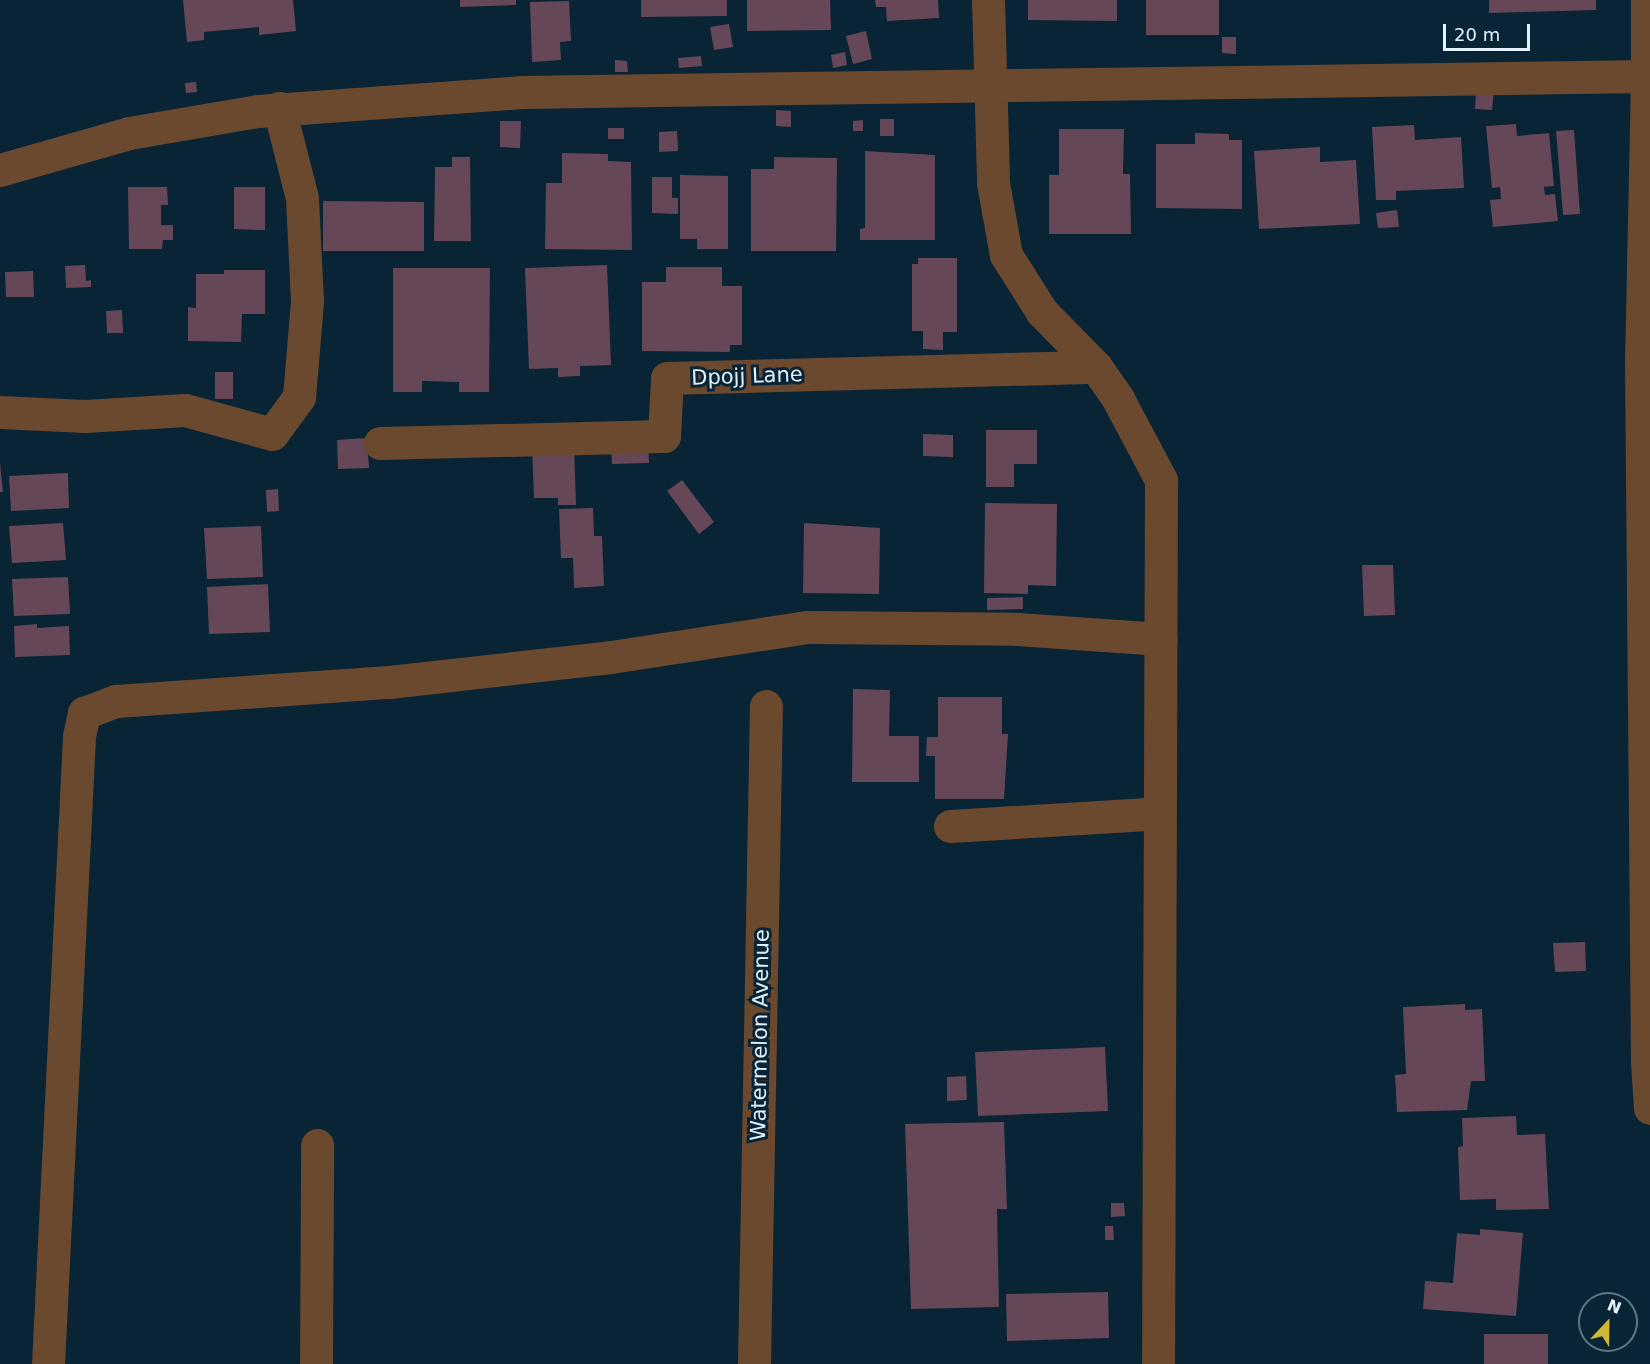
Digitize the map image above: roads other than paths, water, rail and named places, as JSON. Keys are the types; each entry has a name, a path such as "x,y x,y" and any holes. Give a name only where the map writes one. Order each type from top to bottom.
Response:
{"street":[{"path":"988,0 988,83 993,183 1006,255 1042,312 1096,367 1118,399 1161,480 1158,1364"},
{"path":"1647,0 1646,507 1650,1108"},
{"path":"0,170 129,133 279,108 521,92 988,83 1647,76"},
{"path":"0,412 86,416 185,410 272,434 298,397 307,301 302,198 279,108"},
{"name":"Dpojj Lane","path":"380,443 664,436 667,378 1096,367"},
{"path":"48,1364 79,736 84,713 116,701 204,698 401,681 611,657 808,627 1017,629 1161,639"},
{"name":"Watermelon Avenue","path":"754,1364 766,706"},
{"path":"950,826 1160,813"},
{"path":"316,1364 317,1145"}]}
